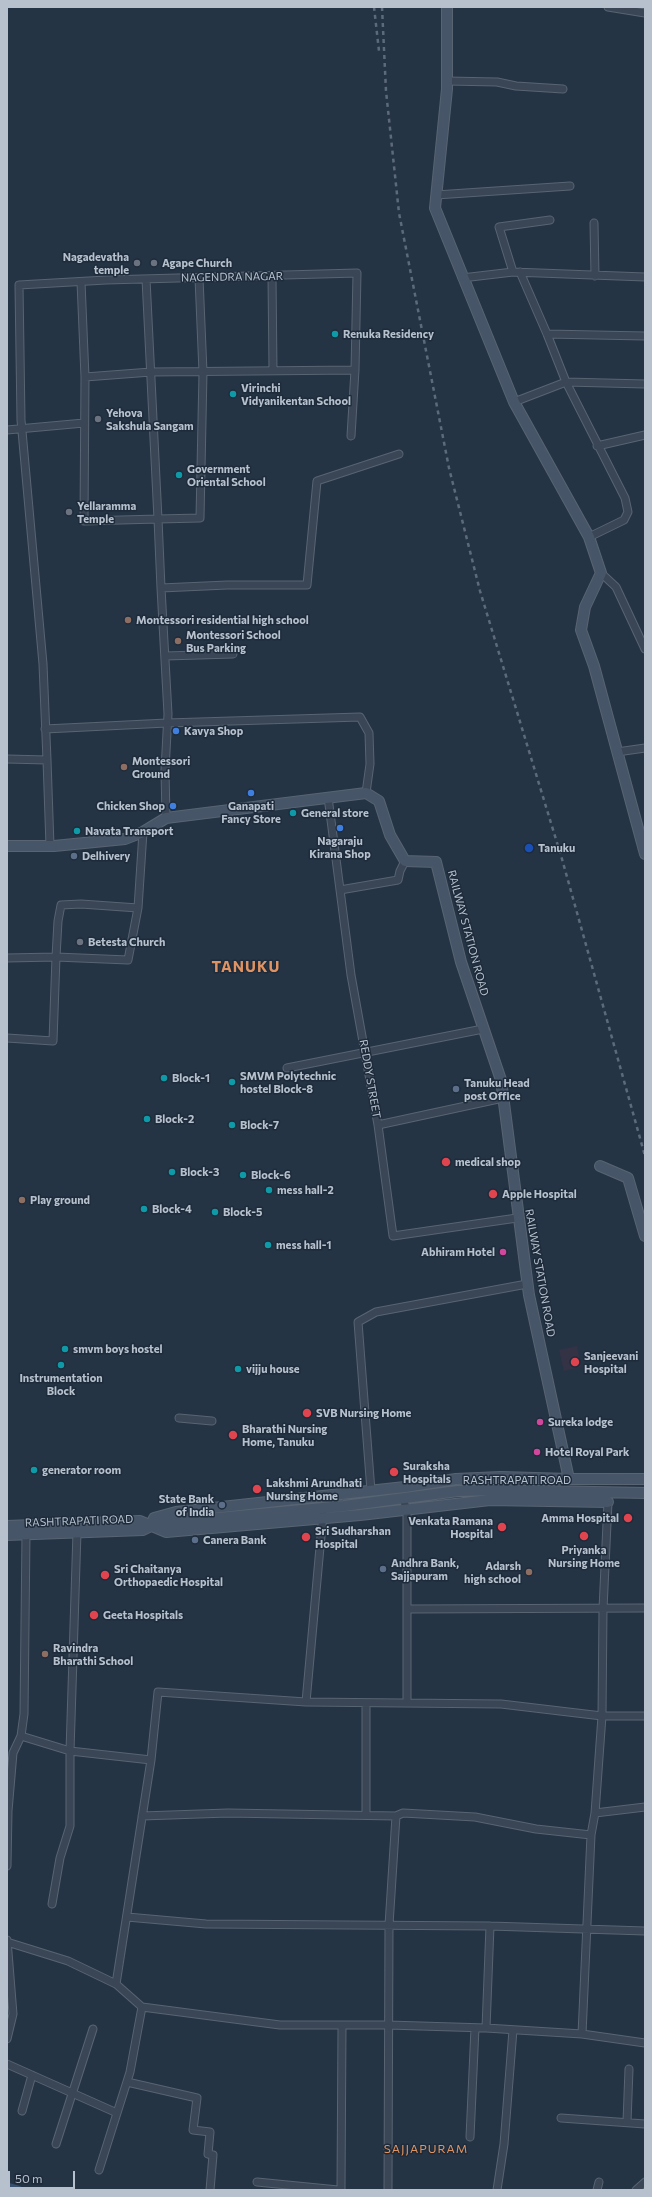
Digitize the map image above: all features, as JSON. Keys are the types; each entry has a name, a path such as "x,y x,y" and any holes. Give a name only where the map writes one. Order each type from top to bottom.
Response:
{"street":[{"path":"447,7 447,81 435,208 462,278 514,402 589,537 601,573 616,587 645,650"},
{"path":"608,7 645,13"},
{"path":"447,81 497,82 516,86 563,89"},
{"path":"436,195 570,186"},
{"path":"550,220 500,227 517,272 547,334 566,382 597,446 625,498 628,512 624,520 589,537"},
{"path":"594,222 595,276"},
{"path":"462,278 517,272 645,277"},
{"name":"NAGENDRA NAGAR","path":"21,429 20,285 106,280 357,273 355,370"},
{"path":"272,276 273,371"},
{"path":"82,282 85,377 84,521 200,518 203,372 199,278"},
{"path":"146,279 165,656 167,723 164,770 166,818"},
{"path":"547,334 645,336"},
{"path":"85,377 151,372 355,370 351,436"},
{"path":"514,402 566,382 645,384"},
{"path":"7,430 84,423"},
{"path":"21,429 42,664 50,846"},
{"path":"597,446 645,435"},
{"path":"162,588 227,585 307,585 317,481 399,454"},
{"path":"601,573 585,607 581,630 594,666 645,854"},
{"path":"165,656 232,654"},
{"path":"46,729 167,723 360,717 368,733 370,764 366,792"},
{"path":"617,752 645,748"},
{"path":"7,759 47,760"},
{"path":"7,846 50,846 124,839 143,832 166,818 366,792 379,801 390,836 405,861 400,871 398,880 340,890"},
{"name":"REDDY STREET","path":"328,797 350,975 378,1125 393,1236 517,1218"},
{"path":"7,958 56,957 128,960 138,908 143,832"},
{"name":"RAILWAY STATION ROAD","path":"405,861 436,862 461,962 501,1080 517,1218 527,1284 569,1479"},
{"path":"7,1038 53,1041 58,921 61,905 81,904 138,908"},
{"path":"287,1068 483,1029"},
{"path":"378,1125 503,1098"},
{"path":"600,1166 628,1178 645,1236"},
{"path":"371,1491 358,1322 376,1312 527,1284"},
{"path":"179,1418 212,1421"},
{"path":"582,2034 591,1834 595,1813 602,1716 603,1609 608,1502 490,1500 407,1510 166,1532 151,1526 154,1518 176,1512 371,1491 456,1479 501,1477 645,1479"},
{"name":"RASHTRAPATI ROAD","path":"7,1535 143,1530 151,1526 403,1499 458,1491 494,1490 645,1493"},
{"path":"403,1499 407,1510 407,1703"},
{"path":"306,1702 323,1508"},
{"name":"RASHTRAPATI ROAD","path":"7,1526 140,1521 151,1526"},
{"path":"52,1904 60,1858 70,1826 70,1751 77,1532"},
{"path":"7,1866 8,1811 13,1753 21,1736 24,1714 26,1534"},
{"path":"408,1609 645,1608"},
{"path":"116,1984 151,1760 158,1692 306,1702 366,1704 501,1704 602,1716 645,1716"},
{"path":"366,1704 366,1814"},
{"path":"21,1736 70,1751 151,1760"},
{"path":"595,1813 645,1807"},
{"path":"142,1816 228,1813 366,1814 396,1816 404,1813 475,1817 536,1829 591,1834"},
{"path":"388,2190 388,2025 390,1925 396,1816"},
{"path":"127,1917 206,1924 490,1926 645,1930"},
{"path":"486,2028 490,1926"},
{"path":"7,2039 10,2014 7,1941 68,1961 116,1984 142,2007 280,2025 388,2025 486,2028 582,2034 645,2043"},
{"path":"99,2170 127,2082 142,2007"},
{"path":"341,2190 342,2026"},
{"path":"470,2137 475,2028"},
{"path":"56,2144 93,2029"},
{"path":"497,2190 504,2144 513,2030"},
{"path":"7,2064 117,2113"},
{"path":"626,2122 629,2069"},
{"path":"22,2111 32,2075"},
{"path":"127,2082 197,2098 193,2130 210,2132 208,2154 213,2156 210,2190"},
{"path":"561,2118 645,2124"},
{"path":"257,2182 338,2190"},
{"path":"597,2190 599,2182"},
{"path":"636,2190 645,2182"}],"shaded area":[{"path":"577,1346 581,1367 564,1371 559,1350"}],"waterway":[{"path":"7,2187 18,2190"}],"railway":[{"path":"374,7 379,51"},
{"path":"382,7 386,91 399,213 449,468 480,591 562,859 645,1156"}],"place":[{"name":"Nagadevatha temple","path":"137,263"},
{"name":"Agape Church","path":"154,263"},
{"name":"Renuka Residency","path":"335,334"},
{"name":"Virinchi Vidyanikentan School","path":"233,394"},
{"name":"Yehova Sakshula Sangam","path":"98,419"},
{"name":"Government Oriental School","path":"179,475"},
{"name":"Yellaramma Temple","path":"69,512"},
{"name":"Montessori residential high school","path":"128,620"},
{"name":"Montessori School Bus Parking","path":"178,641"},
{"name":"Kavya Shop","path":"176,731"},
{"name":"Montessori Ground","path":"124,767"},
{"name":"Ganapati Fancy Store","path":"251,793"},
{"name":"Chicken Shop","path":"173,806"},
{"name":"General store","path":"293,813"},
{"name":"Nagaraju Kirana Shop","path":"340,828"},
{"name":"Navata Transport","path":"77,831"},
{"name":"Tanuku","path":"529,848"},
{"name":"Delhivery","path":"74,856"},
{"name":"Betesta Church","path":"80,942"},
{"name":"Block-1","path":"164,1078"},
{"name":"SMVM Polytechnic hostel Block-8","path":"232,1082"},
{"name":"Tanuku Head post Office","path":"456,1089"},
{"name":"Block-2","path":"147,1119"},
{"name":"Block-7","path":"232,1125"},
{"name":"medical shop","path":"446,1162"},
{"name":"Block-3","path":"172,1172"},
{"name":"Block-6","path":"243,1175"},
{"name":"mess hall-2","path":"269,1190"},
{"name":"Apple Hospital","path":"493,1194"},
{"name":"Play ground","path":"22,1200"},
{"name":"Block-4","path":"144,1209"},
{"name":"Block-5","path":"215,1212"},
{"name":"mess hall-1","path":"268,1245"},
{"name":"Abhiram Hotel","path":"503,1252"},
{"name":"smvm boys hostel","path":"65,1349"},
{"name":"Sanjeevani Hospital","path":"575,1362"},
{"name":"Instrumentation Block","path":"61,1365"},
{"name":"vijju house","path":"238,1369"},
{"name":"SVB Nursing Home","path":"307,1413"},
{"name":"Sureka lodge","path":"540,1422"},
{"name":"Bharathi Nursing Home, Tanuku","path":"233,1435"},
{"name":"Hotel Royal Park","path":"537,1452"},
{"name":"generator room","path":"34,1470"},
{"name":"Suraksha Hospitals","path":"394,1472"},
{"name":"Lakshmi Arundhati Nursing Home","path":"257,1489"},
{"name":"State Bank of India","path":"222,1505"},
{"name":"Amma Hospital","path":"628,1518"},
{"name":"Venkata Ramana Hospital","path":"502,1527"},
{"name":"Priyanka Nursing Home","path":"584,1536"},
{"name":"Sri Sudharshan Hospital","path":"306,1537"},
{"name":"Canera Bank","path":"195,1540"},
{"name":"Andhra Bank, Sajjapuram","path":"383,1569"},
{"name":"Adarsh high school","path":"529,1572"},
{"name":"Sri Chaitanya Orthopaedic Hospital","path":"105,1575"},
{"name":"Geeta Hospitals","path":"94,1615"},
{"name":"Ravindra Bharathi School","path":"45,1654"}],"district":[{"name":"TANUKU","path":"246,967"},
{"name":"SAJJAPURAM","path":"426,2149"}]}
